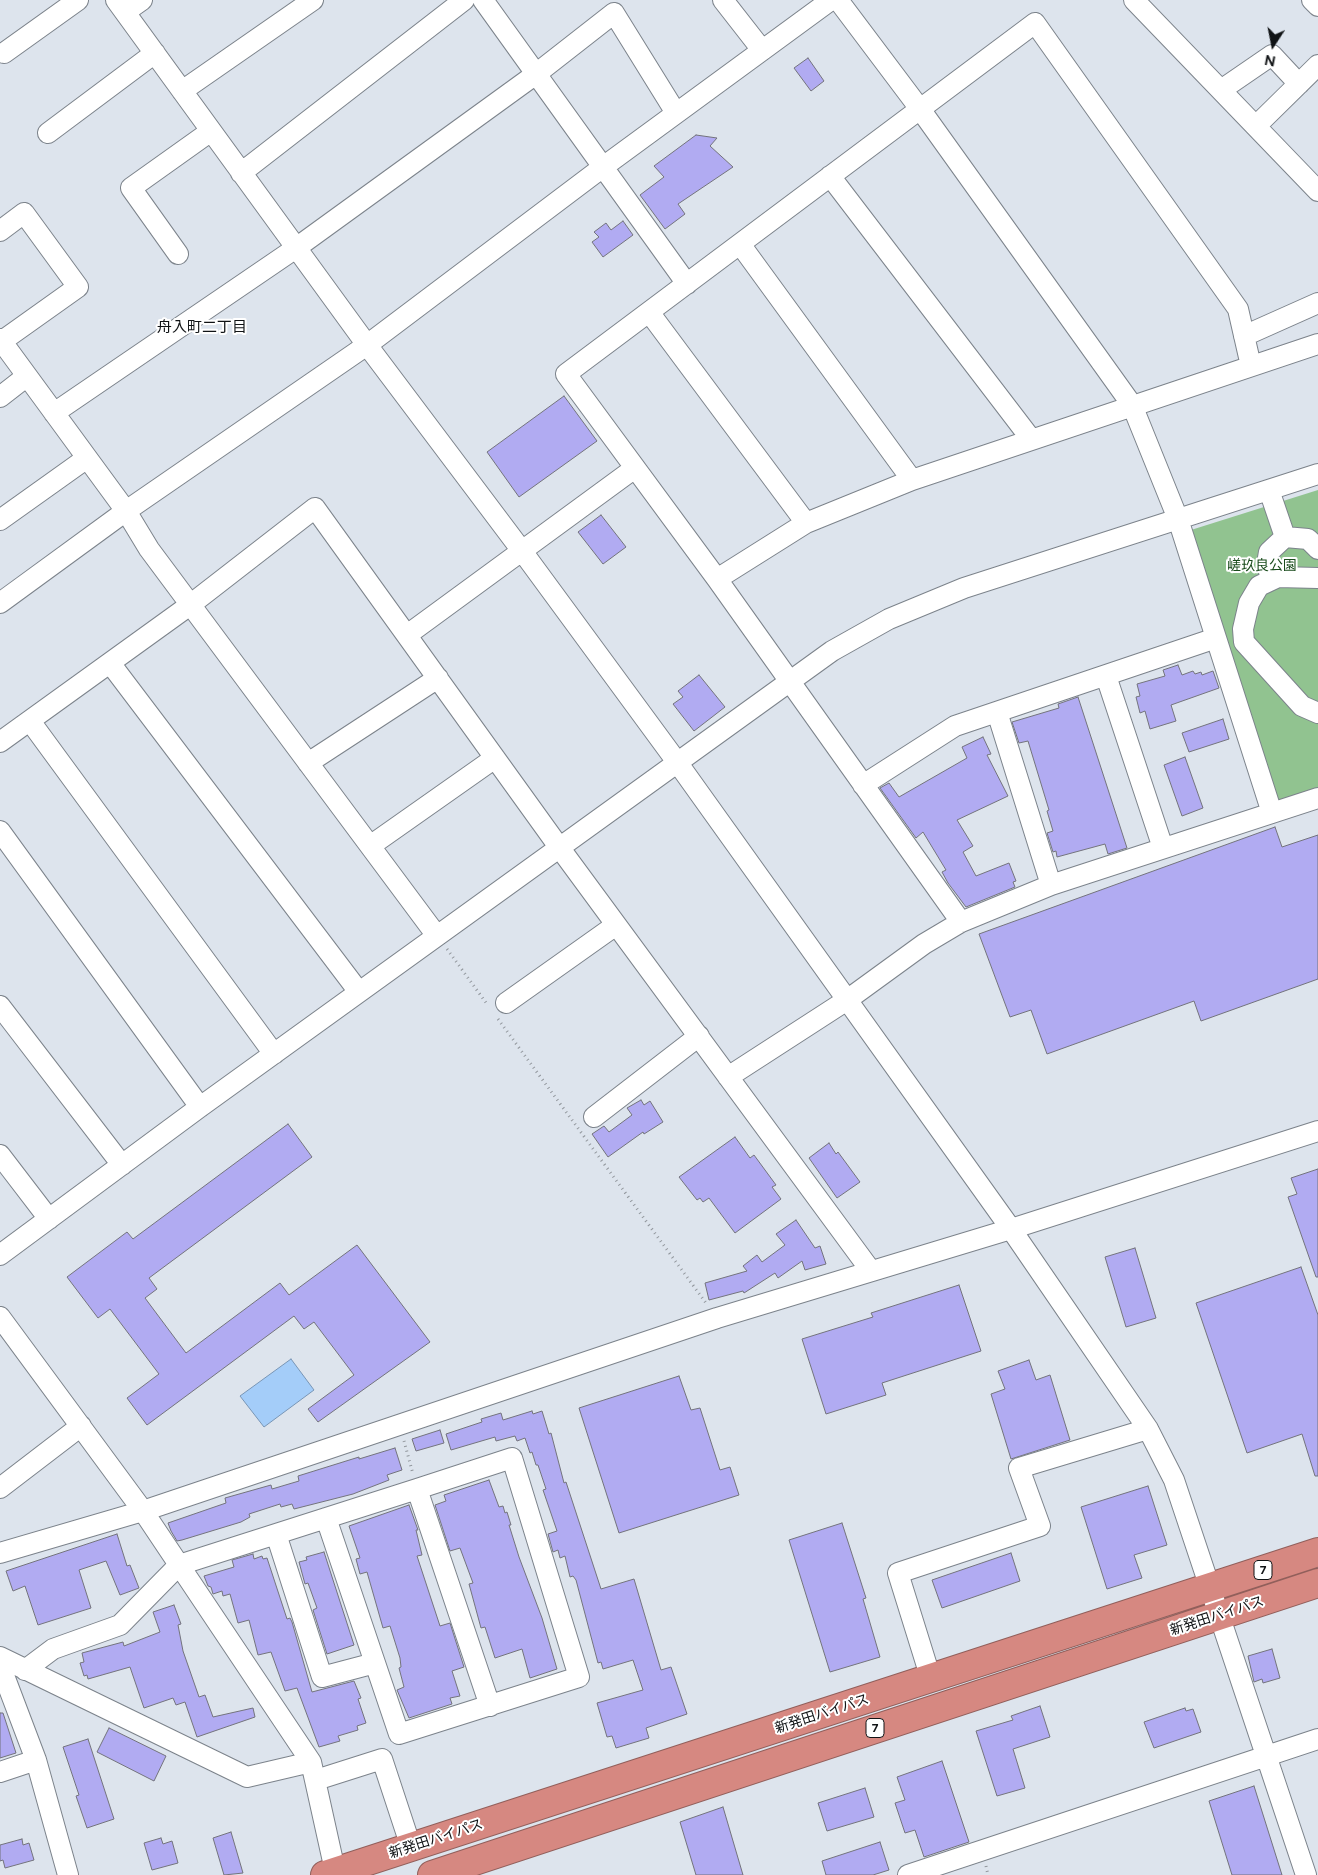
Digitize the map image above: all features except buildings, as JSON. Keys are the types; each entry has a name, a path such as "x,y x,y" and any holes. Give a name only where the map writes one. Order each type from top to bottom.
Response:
{"highway":[{"name":"新発田バイパス","path":"332,1874 1318,1552"},
{"name":"新発田バイパス","path":"432,1875 1318,1583"}],"street":[{"path":"4,53 78,0"},
{"path":"142,0 120,6 367,345 522,551 848,1000 1011,1229 1148,1429 1174,1480 1306,1875"},
{"path":"182,90 314,0"},
{"path":"241,173 464,0"},
{"path":"483,0 687,284"},
{"path":"723,0 762,50"},
{"path":"0,604 126,511 367,345 603,167 831,0"},
{"path":"838,0 920,109 1132,404 1178,519 1272,813"},
{"path":"1134,0 1318,191"},
{"path":"1312,0 1318,6"},
{"path":"54,413 296,248 536,74 614,13 676,113"},
{"path":"961,922 788,682 717,579 566,374 1035,23 1238,309 1251,366"},
{"path":"48,133 155,53"},
{"path":"1221,90 1272,54 1298,84"},
{"path":"1256,126 1318,65"},
{"path":"178,254 131,188 211,131"},
{"path":"830,176 1031,439"},
{"path":"0,231 24,213 78,287 1,340 126,511 149,549 437,936"},
{"path":"740,244 912,480"},
{"path":"1244,336 1318,304"},
{"path":"649,312 806,522"},
{"path":"717,579 806,522 912,480 1132,404 1318,344"},
{"path":"0,397 27,376"},
{"path":"0,520 87,458"},
{"path":"407,636 635,468"},
{"path":"0,1255 200,1107 832,651 889,618 964,588 1318,474"},
{"path":"1270,490 1285,536"},
{"path":"0,742 190,605 315,508 559,847 871,1271"},
{"path":"1285,536 1308,539 1318,548"},
{"path":"1271,579 1268,564 1269,552 1285,536"},
{"path":"1318,578 1271,579 1259,586 1253,594 1243,629 1244,642 1302,706 1318,713"},
{"path":"863,785 955,726 1106,676 1218,643 1244,642"},
{"path":"110,663 359,992"},
{"path":"1106,676 1163,848"},
{"path":"308,763 438,678"},
{"path":"997,712 1051,885"},
{"path":"30,721 274,1054"},
{"path":"370,846 495,758"},
{"path":"728,1077 848,1000 924,944 961,922 1051,885 1318,798"},
{"path":"0,832 200,1107"},
{"path":"506,1003 616,925"},
{"path":"0,1006 122,1165"},
{"path":"594,1116 699,1036"},
{"path":"0,1553 143,1511 716,1318 1011,1229 1318,1131"},
{"path":"0,1155 49,1219"},
{"path":"0,1317 143,1511 313,1771 332,1874"},
{"path":"0,1488 80,1426"},
{"path":"931,1679 898,1572 1040,1526 1019,1468 1148,1429"},
{"path":"26,1670 52,1649 120,1625 179,1565 512,1458 579,1678 399,1734 326,1518"},
{"path":"417,1489 490,1706"},
{"path":"276,1534 322,1677 375,1663"},
{"path":"0,1657 247,1777 313,1771 382,1759 412,1847"},
{"path":"0,1665 36,1760 68,1875"},
{"path":"908,1875 1318,1739"},
{"path":"0,1772 36,1760"}],"path":[{"path":"400,1424 417,1489"}],"green space":[{"name":"嵯玖良公園","path":"1318,490 1318,791 1278,804 1191,530"}],"water":[{"path":"291,1359 314,1390 264,1427 240,1396"}],"district":[{"name":"舟入町二丁目","path":"202,328"}]}
